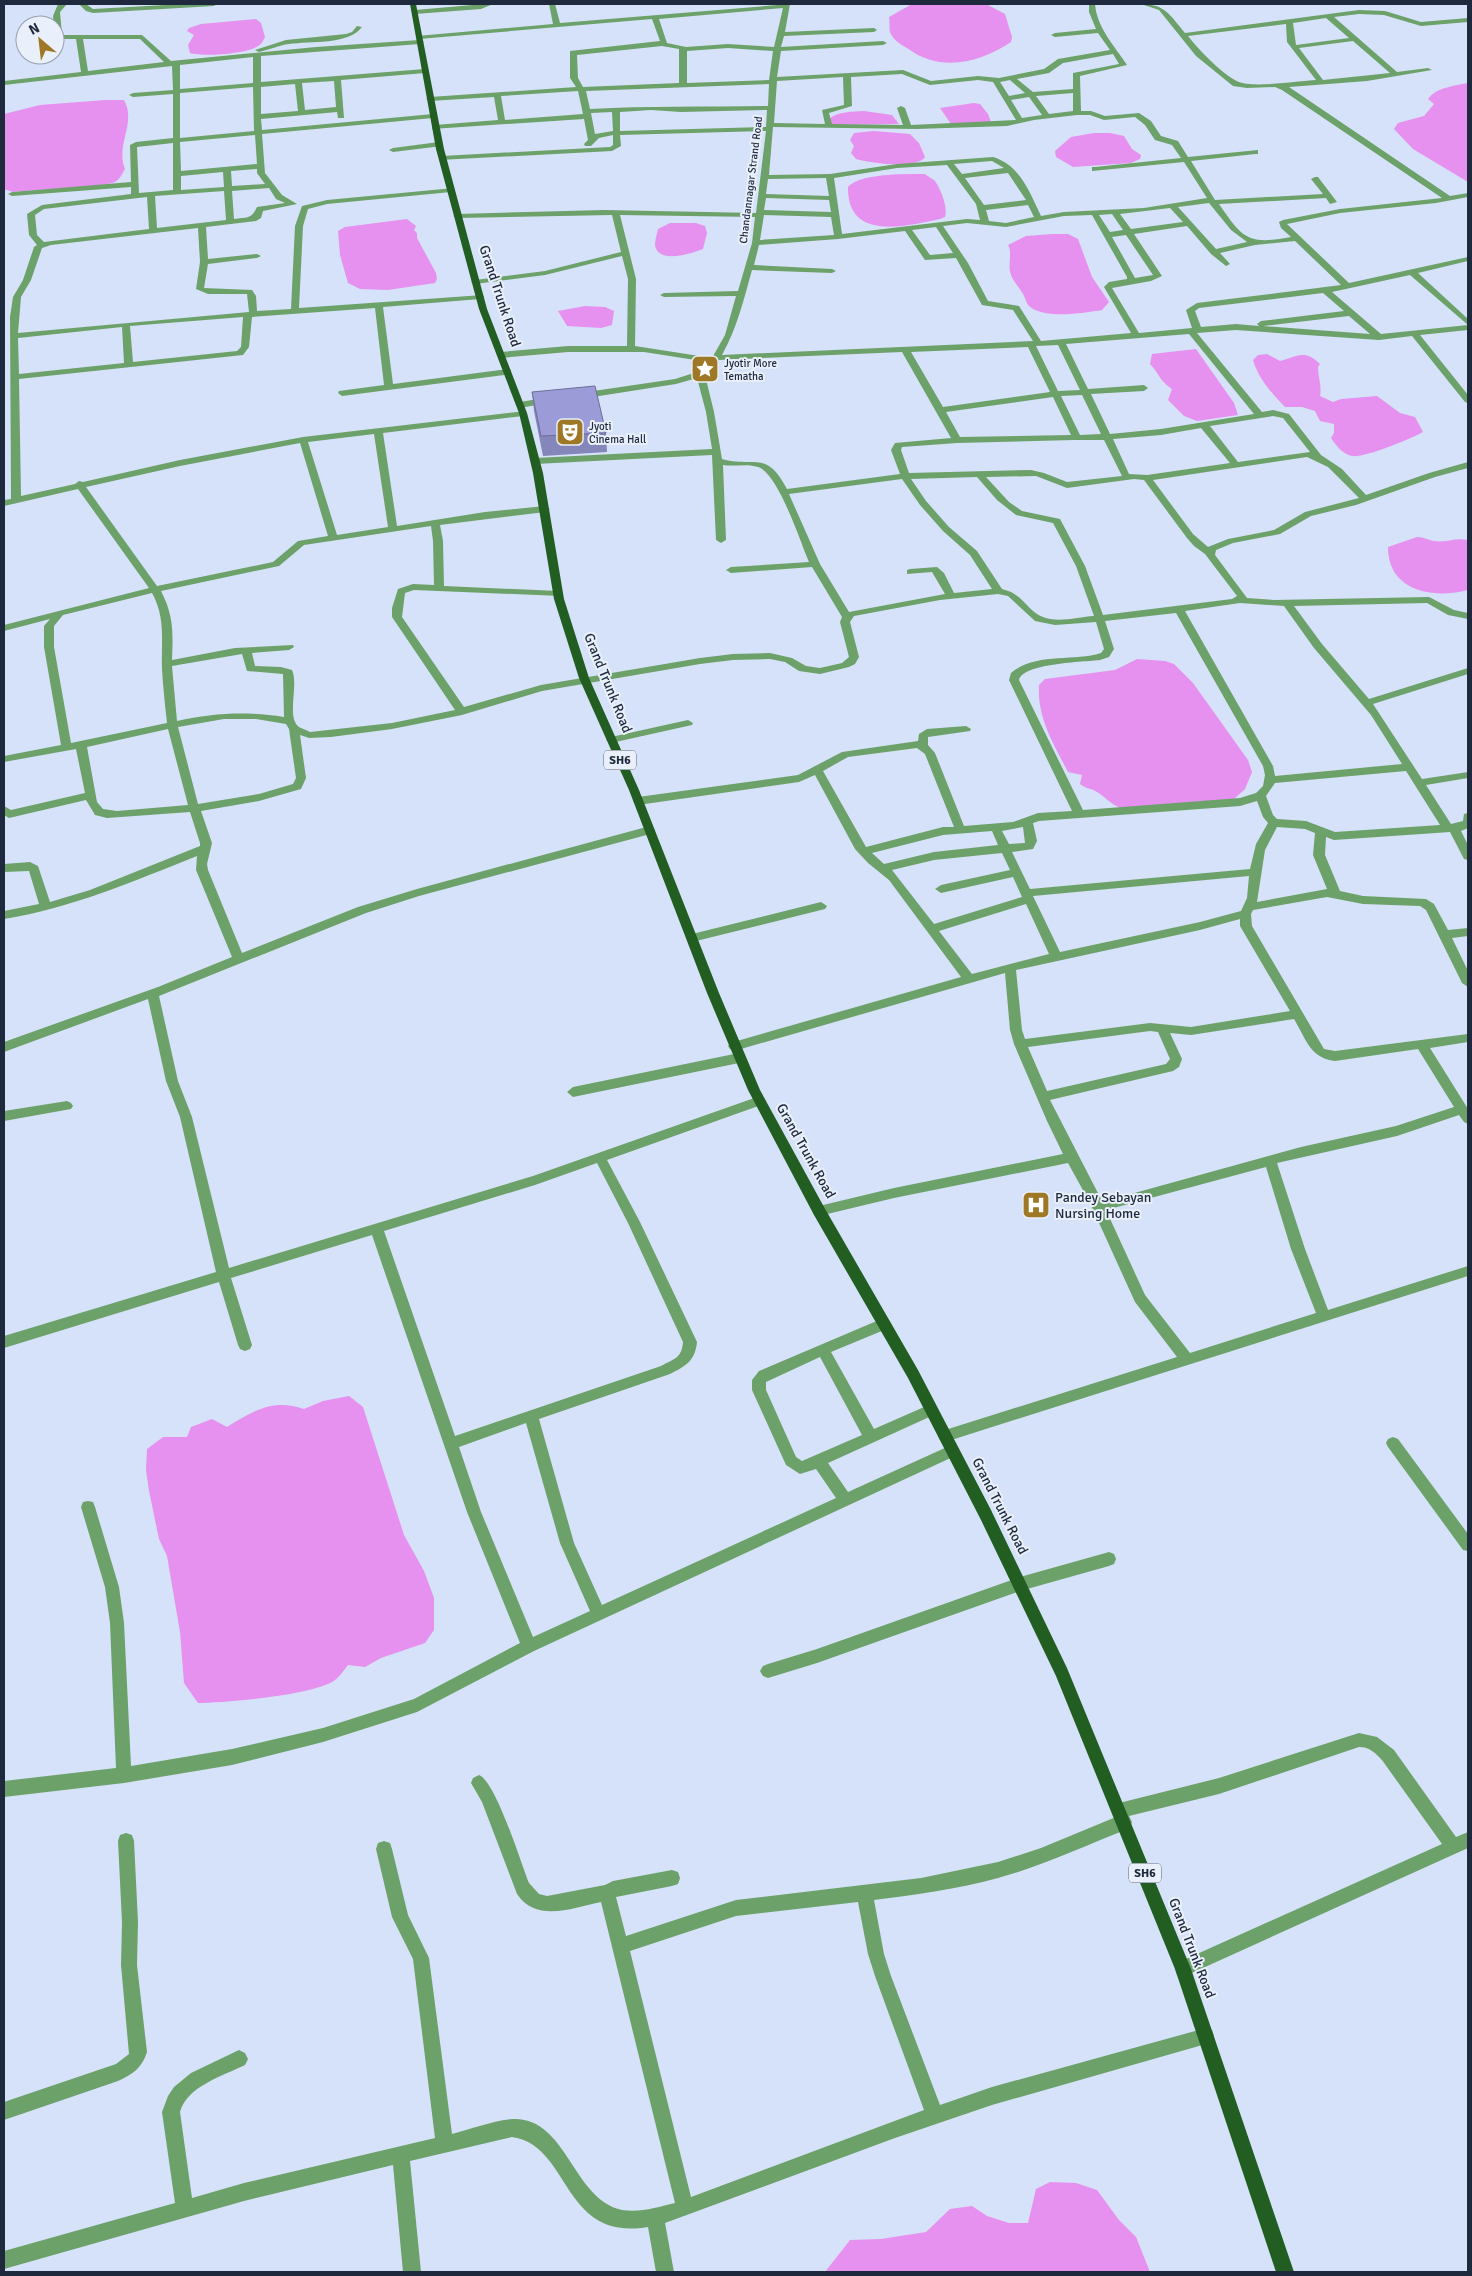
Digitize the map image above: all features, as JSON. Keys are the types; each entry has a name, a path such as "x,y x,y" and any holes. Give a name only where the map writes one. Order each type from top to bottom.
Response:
{"main road":[{"name":"Grand Trunk Road","path":"414,8 438,144 475,282 522,409 545,509 558,594 566,627 585,680 638,801 737,1052 760,1101 962,1467 1062,1674 1122,1816 1183,1969 1285,2272"}],"street":[{"path":"64,4 56,9 59,36 142,37 169,62 175,92 177,193"},
{"path":"82,4 93,12 214,4"},
{"path":"414,8 481,7 490,4"},
{"path":"552,4 557,25"},
{"path":"1077,113 1075,78 1078,74 1123,65 1101,31 1092,11 1092,4"},
{"path":"1144,4 1151,4 1160,9 1199,54 1236,84 1280,86 1396,75 1428,70"},
{"path":"1348,14 1341,8 1368,4"},
{"path":"169,62 786,5"},
{"name":"Chandannagar Strand Road","path":"569,397 676,381 700,374 716,360 729,335 743,293 756,243 770,127 773,80 786,5"},
{"path":"1182,35 1348,14 1385,13 1421,24 1468,20"},
{"path":"655,17 664,40 662,44"},
{"path":"1329,17 1396,75"},
{"path":"1289,22 1291,42 1321,82"},
{"path":"4,83 249,52 286,42 347,36 354,33 359,27"},
{"path":"780,34 874,30"},
{"path":"1054,35 1101,31"},
{"path":"79,37 85,73"},
{"path":"1294,47 1354,39"},
{"path":"683,50 728,46 778,49 883,42"},
{"path":"592,140 581,89 575,81 572,55 576,52 662,44 679,45 683,50 683,85"},
{"path":"430,99 903,72 930,83 978,78 998,80 1050,70 1056,63 1061,61 1113,52"},
{"path":"257,55 256,116 261,166 263,177 279,197 305,208 327,202 450,190"},
{"path":"133,95 425,71"},
{"path":"829,126 826,112 848,106 847,76"},
{"path":"337,78 342,124"},
{"path":"1011,78 1031,94 1046,116"},
{"path":"998,80 996,83 1020,121"},
{"path":"483,95 540,84 575,81"},
{"path":"298,82 302,112"},
{"path":"1280,86 1376,148 1448,198"},
{"path":"1006,99 1031,94 1076,91"},
{"path":"497,94 502,123"},
{"path":"134,196 134,145 342,124 502,123 650,108 681,110 771,108"},
{"path":"901,108 908,127"},
{"path":"256,116 340,109"},
{"path":"442,158 616,148 616,110"},
{"path":"578,151 597,136 617,132 770,127 908,127 1007,124 1046,116 1077,113 1091,113 1104,118 1139,116 1148,123 1158,138 1174,141 1212,201 1245,239 1255,243"},
{"path":"393,150 438,144"},
{"path":"1095,169 1255,152"},
{"path":"764,177 830,176 885,167 993,159 1010,170 1039,219"},
{"path":"949,162 961,176 981,208 985,222"},
{"path":"176,174 261,166"},
{"path":"227,170 230,222"},
{"path":"961,176 1010,170"},
{"path":"830,176 838,238"},
{"path":"1315,179 1340,211"},
{"path":"12,194 134,184"},
{"path":"42,245 35,238 32,230 31,214 37,208 152,194 270,186"},
{"path":"152,194 153,231"},
{"path":"1347,286 1284,226 1283,222 1340,211 1468,195"},
{"path":"762,196 833,198"},
{"path":"756,243 838,238 967,221 1006,225 1064,214 1144,210 1212,201 1328,196"},
{"path":"981,208 1030,202"},
{"path":"16,500 14,317 17,297 27,280 36,250 42,245 256,218 259,210 263,208 293,204"},
{"path":"1171,205 1226,264"},
{"path":"295,311 298,226 305,208"},
{"path":"457,216 615,212 835,215"},
{"path":"615,212 633,288 631,349"},
{"path":"1094,212 1132,277 1131,281"},
{"path":"1116,212 1158,276 1152,279 1112,284 1108,287 1136,335"},
{"path":"1107,235 1187,224"},
{"path":"15,377 240,353 244,347 251,314 252,296 249,292 208,292 200,289 204,262 202,225"},
{"path":"938,225 958,255 985,303 1016,308 1078,438"},
{"path":"907,229 928,258 958,255"},
{"path":"1214,252 1255,243 1297,238"},
{"path":"475,282 554,271 626,253"},
{"path":"204,262 257,256"},
{"path":"1259,414 1193,330 1190,310 1196,306 1347,286 1468,259"},
{"path":"750,267 832,271"},
{"path":"1412,272 1468,323"},
{"path":"1324,290 1379,337"},
{"path":"664,295 743,293"},
{"path":"14,336 251,314 480,297"},
{"path":"379,306 389,388"},
{"path":"1252,327 1275,321 1351,313"},
{"path":"4,318 14,317"},
{"path":"126,325 129,366"},
{"path":"501,356 562,349 631,349 662,351 716,360 1061,342 1193,330 1252,327 1379,337 1468,328"},
{"path":"1414,334 1468,400"},
{"path":"1061,342 1123,473 1130,478"},
{"path":"905,349 922,383 942,410 957,440"},
{"path":"4,363 14,362"},
{"path":"342,393 508,372"},
{"path":"700,374 710,412 717,456 722,540"},
{"path":"942,410 1056,394 1144,388"},
{"path":"4,503 79,484 180,463 303,440 378,432 522,409 559,399"},
{"path":"998,591 974,553 946,529 923,503 905,476 896,450 898,445 957,440 1107,437 1161,432 1259,414 1279,413 1286,416 1317,455 1330,464 1365,499"},
{"path":"4,415 15,414"},
{"path":"1203,424 1237,466"},
{"path":"378,432 393,529"},
{"path":"303,440 333,538"},
{"path":"783,492 905,476 979,474 1041,473 1059,483 1067,485 1147,478 1307,454 1317,455"},
{"path":"4,758 67,748 172,725 214,718 242,716 292,725 310,735 400,725 462,712 528,692 585,680 700,661 759,655 780,657 811,671 836,669 851,662 854,657 846,617 816,564 783,492 766,467 717,456 535,461"},
{"path":"1209,552 1218,545 1231,541 1285,530 1308,514 1365,499 1468,465"},
{"path":"979,474 1012,509 1027,516 1049,518 1057,521 1074,556 1100,619 1109,649 1105,655 1024,668 1015,675 1014,680 1080,815"},
{"path":"1147,478 1190,536 1197,544 1209,552 1214,563 1242,594 1243,597 1240,600"},
{"path":"79,484 155,590 164,606 168,625 168,664 172,725 183,761 187,787 201,826 206,848 201,864 202,870 239,960"},
{"path":"4,628 155,590 276,564 284,559 295,546 393,529 545,509"},
{"path":"435,523 438,541 439,589"},
{"path":"731,570 816,564"},
{"path":"910,572 934,569 939,573 951,596"},
{"path":"462,712 397,617 401,591 404,589 439,589 558,594"},
{"path":"846,617 861,611 951,596 998,591 1011,594 1034,616 1044,621 1100,619 1240,600 1287,603 1430,600 1451,614 1468,616"},
{"path":"1287,603 1318,646 1367,703 1468,856"},
{"path":"864,851 928,834 960,829 1014,826 1038,817 1240,802 1260,795 1270,787 1272,780 1268,766 1180,609"},
{"path":"60,613 49,626 49,647 67,748"},
{"path":"168,664 246,650 289,647"},
{"path":"81,745 91,795 96,809 103,814 194,809 297,786 301,778 292,725 287,716 289,674 286,670 251,669 246,650"},
{"path":"1367,703 1467,673"},
{"path":"612,740 688,723"},
{"path":"923,746 923,736 927,732 966,729"},
{"path":"638,801 799,778 818,771 836,758 846,754 914,745 923,746 930,753 960,829"},
{"path":"1272,780 1409,767"},
{"path":"818,771 837,809 864,851 893,876 969,979"},
{"path":"1419,783 1468,775"},
{"path":"4,810 9,814 91,795"},
{"path":"1260,795 1268,817 1274,823 1306,825 1321,832 1342,836 1466,826 1468,817"},
{"path":"883,868 934,856 1026,847 1031,844 1027,821"},
{"path":"1274,823 1263,839 1247,910 1246,926 1320,1052 1326,1055 1382,1051 1468,1038"},
{"path":"995,827 1056,956"},
{"path":"4,1047 153,994 362,910 416,893 650,830"},
{"path":"1321,832 1319,855 1335,894"},
{"path":"4,915 46,907 107,888 206,848"},
{"path":"4,868 30,866 34,869 46,907"},
{"path":"941,889 1016,872"},
{"path":"932,929 1027,896 1255,872"},
{"path":"574,1092 737,1052 1010,967 1200,926 1247,910 1319,894 1335,894 1363,900 1422,902 1430,907 1468,983"},
{"path":"692,938 821,906"},
{"path":"1445,935 1468,932"},
{"path":"1010,967 1016,1030 1020,1044 1043,1097 1071,1157 1096,1203 1140,1298 1187,1360"},
{"path":"153,994 163,1030 172,1081 188,1125 224,1276 245,1345"},
{"path":"1020,1044 1150,1027 1191,1031 1296,1014"},
{"path":"1043,1097 1169,1068 1175,1064 1176,1059 1162,1028"},
{"path":"1096,1203 1102,1206 1111,1205 1270,1160 1397,1132 1465,1114 1422,1045"},
{"path":"4,1342 535,1180 760,1101"},
{"path":"4,1116 67,1106"},
{"path":"819,1211 894,1193 1071,1157"},
{"path":"450,1443 665,1370 681,1362 689,1353 690,1342 674,1306 634,1222 600,1158"},
{"path":"1270,1160 1298,1249 1324,1317"},
{"path":"377,1229 474,1512 529,1646"},
{"path":"945,1436 1468,1270"},
{"path":"884,1324 764,1376 758,1384 791,1461 800,1468 931,1410"},
{"path":"823,1350 871,1438"},
{"path":"531,1416 567,1543 599,1614"},
{"path":"1393,1443 1468,1545"},
{"path":"4,1789 124,1775 241,1755 323,1735 408,1708 449,1690 529,1646 952,1450"},
{"path":"819,1461 845,1500"},
{"path":"88,1507 112,1587 117,1623 124,1775"},
{"path":"768,1671 817,1656 1020,1584 1109,1559"},
{"path":"621,1946 736,1908 921,1886 998,1870 1041,1856 1122,1816 1359,1740 1368,1739 1377,1744 1388,1755 1461,1843 1183,1969"},
{"path":"479,1783 488,1797 523,1888 529,1898 537,1904 547,1904 608,1893 612,1889 672,1878"},
{"path":"4,2111 118,2072 129,2067 136,2060 138,2052 129,1965 130,1922 126,1841"},
{"path":"384,1849 400,1917 421,1958 445,2145"},
{"path":"864,1892 876,1954 935,2116"},
{"path":"608,1893 684,2208"},
{"path":"4,2260 244,2192 402,2156 512,2128 529,2131 543,2140 582,2196 601,2211 622,2219 655,2216 684,2208 992,2096 1206,2036"},
{"path":"185,2209 171,2112 172,2102 179,2092 239,2059"},
{"path":"402,2156 412,2272"},
{"path":"655,2216 666,2272"}],"shaded area":[{"path":"912,4 986,4 1005,14 1012,37 1011,42 973,60 946,63 933,61 920,56 897,42 891,35 889,17"},
{"path":"256,19 261,23 265,37 258,46 245,51 225,54 205,55 190,53 188,45 194,35 187,31 189,28 201,24"},
{"path":"1468,83 1468,182 1413,149 1394,129 1398,123 1424,116 1434,104 1428,99 1436,92"},
{"path":"124,100 127,109 127,126 122,151 125,169 117,181 109,184 13,192 4,189 4,114 40,105"},
{"path":"974,103 980,104 988,114 991,122 951,124 940,108"},
{"path":"864,111 892,115 899,124 832,125 829,119 841,113"},
{"path":"874,131 910,134 919,143 925,157 920,161 903,164 882,164 856,159 851,153 854,146 850,140 854,133"},
{"path":"1094,133 1110,133 1124,136 1132,149 1141,155 1140,159 1131,163 1073,167 1056,157 1055,151 1071,137"},
{"path":"925,174 935,181 940,189 945,204 945,217 911,225 881,226 868,223 857,216 850,204 848,187 854,182 884,175"},
{"path":"407,219 416,226 414,230 417,233 417,238 436,273 437,279 435,283 388,290 360,289 348,283 340,255 338,231 345,227"},
{"path":"670,223 696,223 705,226 707,233 703,249 676,256 662,255 655,245 658,229"},
{"path":"1068,234 1078,239 1092,277 1109,302 1102,310 1074,314 1053,314 1034,310 1028,304 1011,275 1008,245 1026,236"},
{"path":"585,306 605,307 614,311 612,325 601,328 567,326 558,311"},
{"path":"1196,349 1234,403 1238,415 1197,421 1184,416 1168,400 1172,389 1162,380 1150,364 1152,354"},
{"path":"1267,354 1280,361 1301,355 1310,356 1320,364 1318,367 1320,396 1333,402 1341,399 1377,396 1400,413 1415,417 1423,432 1366,454 1352,456 1345,453 1331,438 1334,433 1334,424 1320,421 1315,411 1302,407 1285,407 1270,391 1258,373 1253,360 1258,355"},
{"path":"1417,537 1432,541 1468,540 1468,590 1455,593 1428,592 1415,589 1404,583 1396,574 1390,562 1388,547"},
{"path":"1137,659 1165,661 1174,664 1193,683 1248,760 1252,772 1245,789 1234,799 1121,808 1097,792 1080,784 1082,775 1068,772 1043,719 1039,685 1045,679 1115,670"},
{"path":"349,1396 363,1407 404,1535 424,1571 434,1598 434,1630 425,1643 381,1658 365,1667 348,1665 335,1680 309,1690 228,1702 198,1703 184,1683 180,1632 167,1556 159,1539 149,1491 146,1470 147,1449 163,1437 187,1437 191,1427 212,1419 227,1427 264,1408 283,1405 304,1409 323,1401"},
{"path":"1050,2182 1076,2183 1097,2190 1119,2220 1136,2237 1150,2272 825,2272 850,2240 881,2239 926,2232 950,2209 972,2206 987,2216 1009,2223 1028,2223 1036,2189"}],"building":[{"path":"595,386 606,433 541,436 532,392"}],"place":[{"name":"Jyotir More Tematha","path":"705,369"},
{"name":"Jyoti Cinema Hall","path":"570,432"},
{"name":"Pandey Sebayan Nursing Home","path":"1036,1205"}]}
